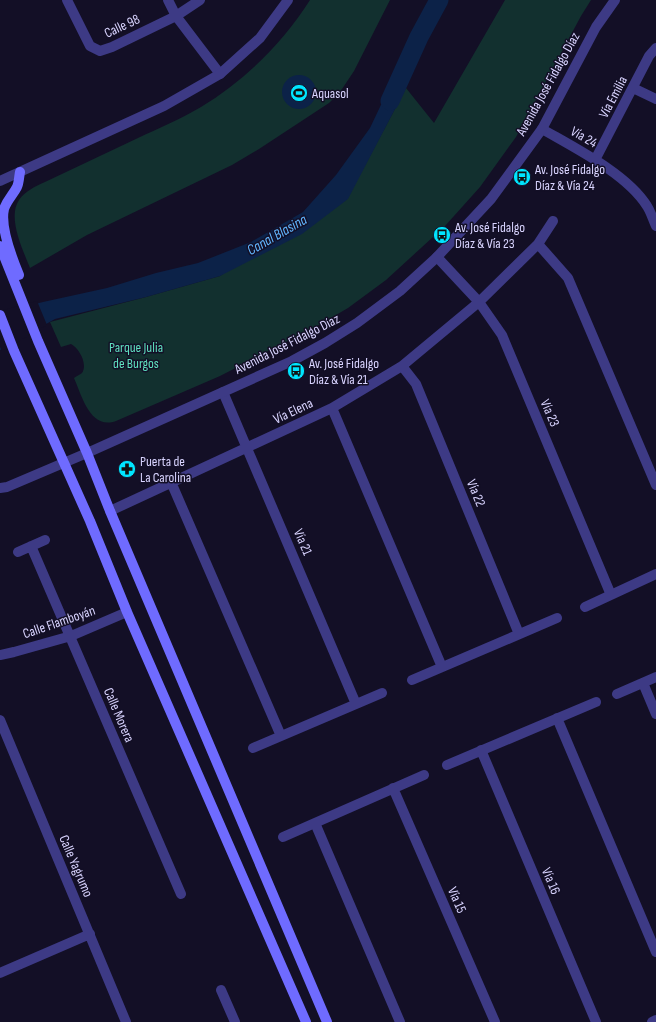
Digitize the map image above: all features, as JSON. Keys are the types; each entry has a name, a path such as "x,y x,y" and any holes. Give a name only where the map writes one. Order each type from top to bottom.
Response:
{"main road":[{"path":"18,283 5,237 3,222 4,209 11,194 17,187 20,172"},
{"path":"0,246 18,283 26,293 26,310 38,341 87,453 110,511 327,1022"},
{"path":"0,315 14,351 90,521 127,612 306,1022"}],"street":[{"name":"Calle 98","path":"66,0 90,46 100,51 112,47 176,16"},
{"path":"168,0 176,16 220,74"},
{"path":"176,16 200,0"},
{"path":"0,181 164,106 220,74 260,38 288,0"},
{"name":"Avenida José Fidalgo Díaz","path":"0,488 7,487 87,453 292,361 357,323 400,291 437,257 491,199 542,129 596,27 615,0"},
{"name":"Vía Emilia","path":"595,160 634,88 649,56 656,48"},
{"path":"634,88 656,99"},
{"name":"Vía 24","path":"542,129 595,160 632,187 648,207 656,226"},
{"name":"Vía Elena","path":"110,511 332,408 402,366 479,302 538,244 553,221"},
{"path":"538,244 568,278 656,485"},
{"name":"Vía 23","path":"437,257 479,302 502,335 611,595"},
{"name":"Vía 22","path":"402,366 416,384 519,634"},
{"name":"Vía 21","path":"223,392 356,704"},
{"path":"332,408 442,667"},
{"path":"171,482 281,736"},
{"path":"18,552 45,540"},
{"name":"Calle Morera","path":"31,546 181,894"},
{"path":"585,607 656,574"},
{"name":"Calle Flamboyán","path":"0,655 71,636 127,612"},
{"path":"412,680 557,618"},
{"path":"617,694 656,677"},
{"path":"643,683 656,714"},
{"path":"253,748 382,693"},
{"path":"447,765 596,702"},
{"path":"557,718 652,930 656,952"},
{"name":"Calle Yagrumo","path":"0,720 126,1022"},
{"name":"Vía 16","path":"481,750 596,1022"},
{"path":"283,837 424,775"},
{"name":"Vía 15","path":"393,788 495,1022"},
{"path":"315,823 400,1022"},
{"path":"0,973 90,934"},
{"path":"221,990 235,1022"},
{"path":"652,1022 656,1020"}],"green space":[{"path":"310,0 390,0 354,71 340,92 329,103 232,165 87,235 30,268 20,243 15,225 16,207 24,194 38,185 186,116 201,107 233,85 262,60 299,16"},
{"name":"Parque Julia de Burgos","path":"505,0 591,0 516,137 480,187 445,226 386,280 348,308 317,326 220,376 116,421 100,421 93,416 84,402 74,378 82,373 84,369 82,357 77,349 71,344 61,347 50,322 220,276 363,169 406,88 434,123"}],"water":[{"path":"397,71 406,88 348,199 302,234 220,276 146,297 55,319 0,350 0,313 107,288 156,273 198,263 251,242 303,212 336,175 370,128"},
{"name":"Aquasol","path":"296,75 302,75 311,80 315,86 315,98 311,104 302,109 296,109 287,104 282,95 282,89 287,80"}],"pier":[{"path":"37,301 47,325 2,351 0,347 0,311"}],"waterway":[{"name":"Canal Blasina","path":"390,101 419,37 439,0"}],"place":[{"name":"Aquasol","path":"299,93"},
{"name":"Av. José Fidalgo Díaz & Vía 24","path":"522,177"},
{"name":"Av. José Fidalgo Díaz & Vía 23","path":"442,235"},
{"name":"Av. José Fidalgo Díaz & Vía 21","path":"296,371"},
{"name":"Puerta de La Carolina","path":"127,469"}]}
